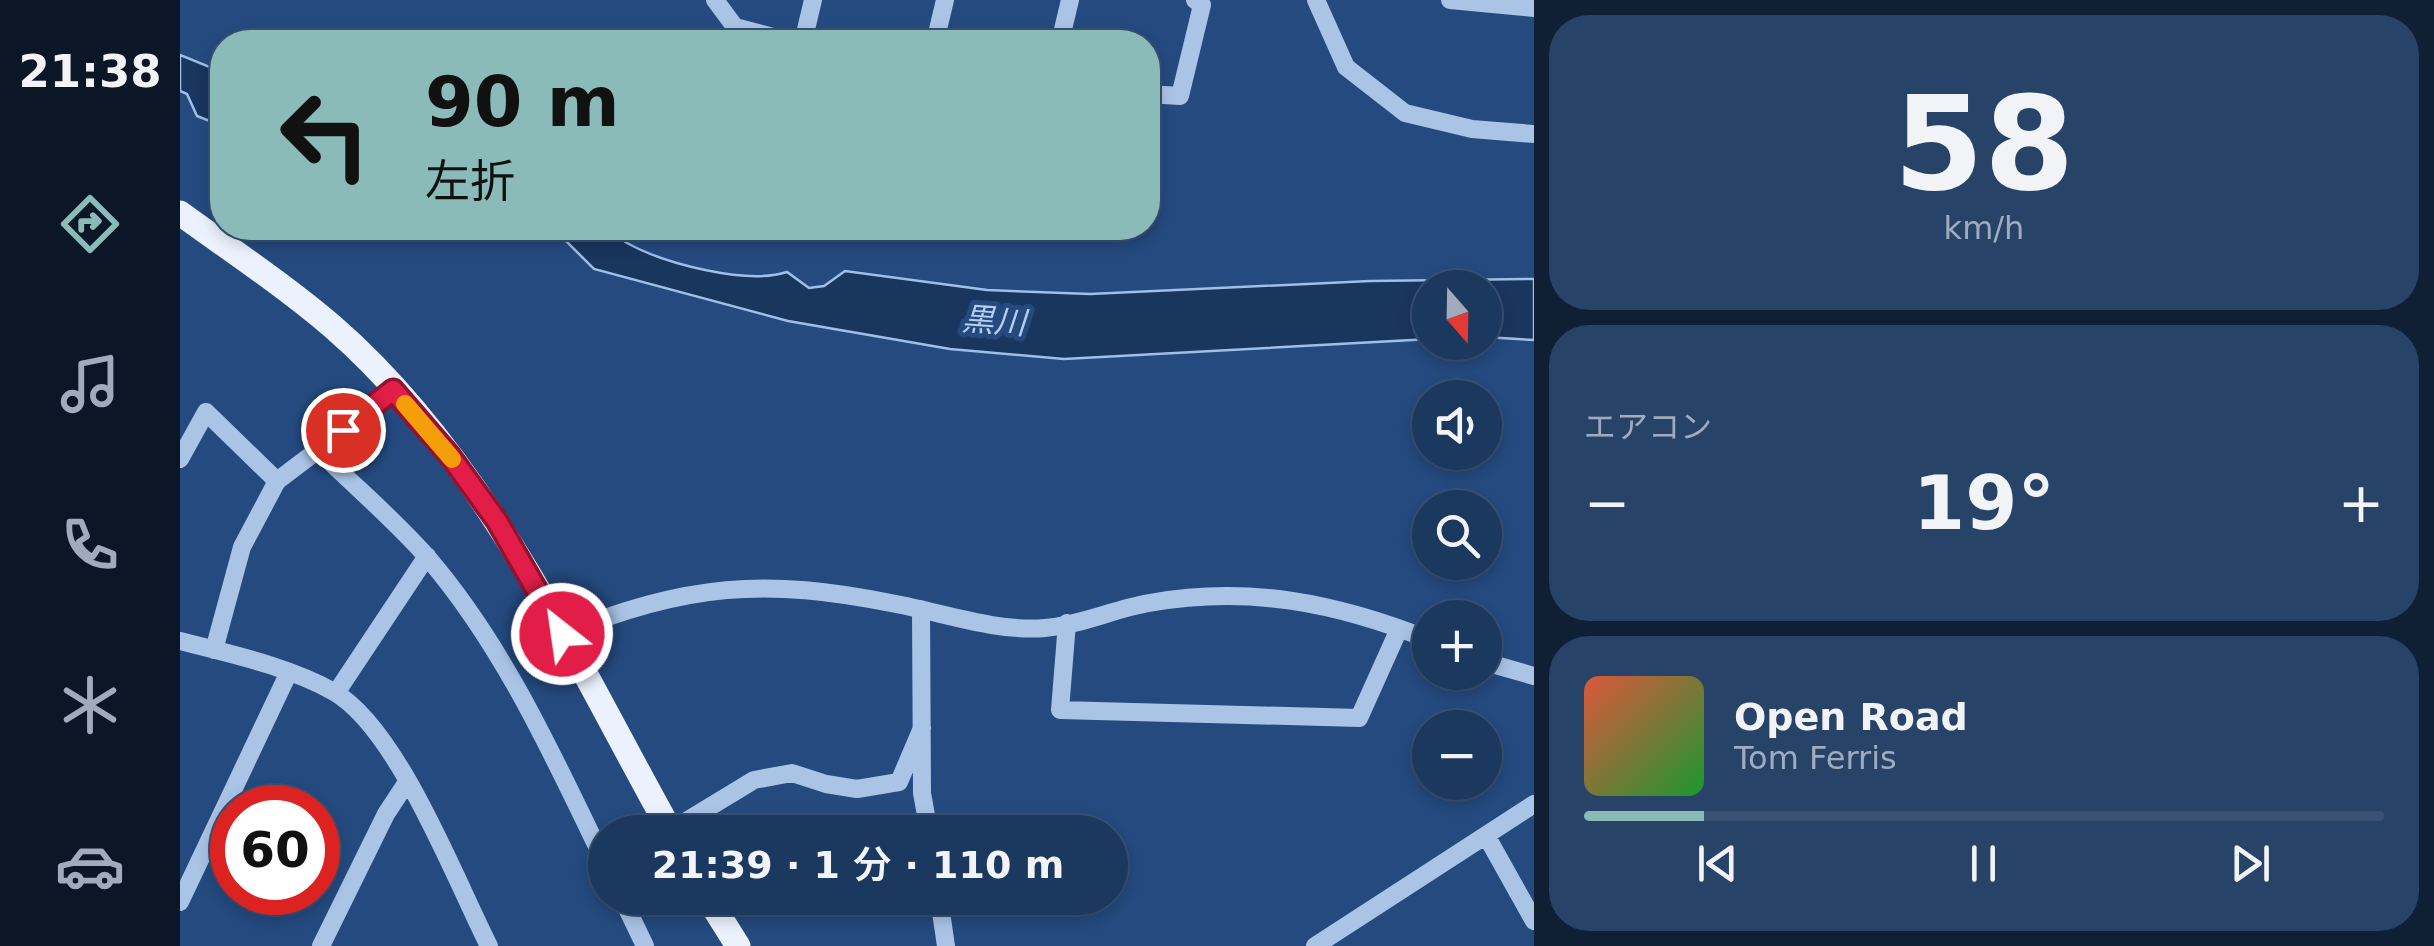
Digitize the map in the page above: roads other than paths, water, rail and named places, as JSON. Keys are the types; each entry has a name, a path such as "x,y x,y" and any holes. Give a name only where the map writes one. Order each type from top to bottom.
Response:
{"main road":[{"path":"180,214 210,236"},
{"path":"215,240 334,328 450,456 497,521 662,815"},
{"path":"719,915 738,946"}],"street":[{"path":"715,0 735,27 746,30"},
{"path":"806,30 812,0"},
{"path":"938,30 945,0"},
{"path":"1063,30 1070,0"},
{"path":"1160,95 1180,96 1202,5 1195,0"},
{"path":"1316,0 1346,67 1405,113 1472,129 1534,134"},
{"path":"1450,0 1534,8"},
{"path":"214,650 242,547 277,481 393,390"},
{"path":"180,459 206,412 277,481"},
{"path":"318,450 427,556 476,620 527,706 588,829"},
{"path":"336,693 427,556"},
{"path":"562,634 654,600 718,588 792,588 986,623 1044,628 1140,604 1225,594 1312,602 1412,634"},
{"path":"921,609 925,815"},
{"path":"1067,623 1060,710 1358,718 1399,629"},
{"path":"180,642 288,672 336,693 375,731 407,782 481,941"},
{"path":"1502,667 1534,676"},
{"path":"180,902 288,672"},
{"path":"698,815 754,780 792,772 826,784 857,789 899,782 922,728"},
{"path":"321,946 386,814 407,782"},
{"path":"1315,946 1534,804"},
{"path":"1488,837 1534,921"},
{"path":"630,915 645,946"},
{"path":"941,915 946,946"}],"water":[{"path":"180,55 210,67 210,121 197,116 187,94 180,91"},
{"name":"黒川","path":"565,240 623,240 684,265 729,274 787,272 809,288 824,286 845,271 987,290 1090,294 1412,280 1412,340 1064,359 950,349 788,321 594,269"},
{"path":"1502,279 1534,279 1534,340 1502,338"}]}
